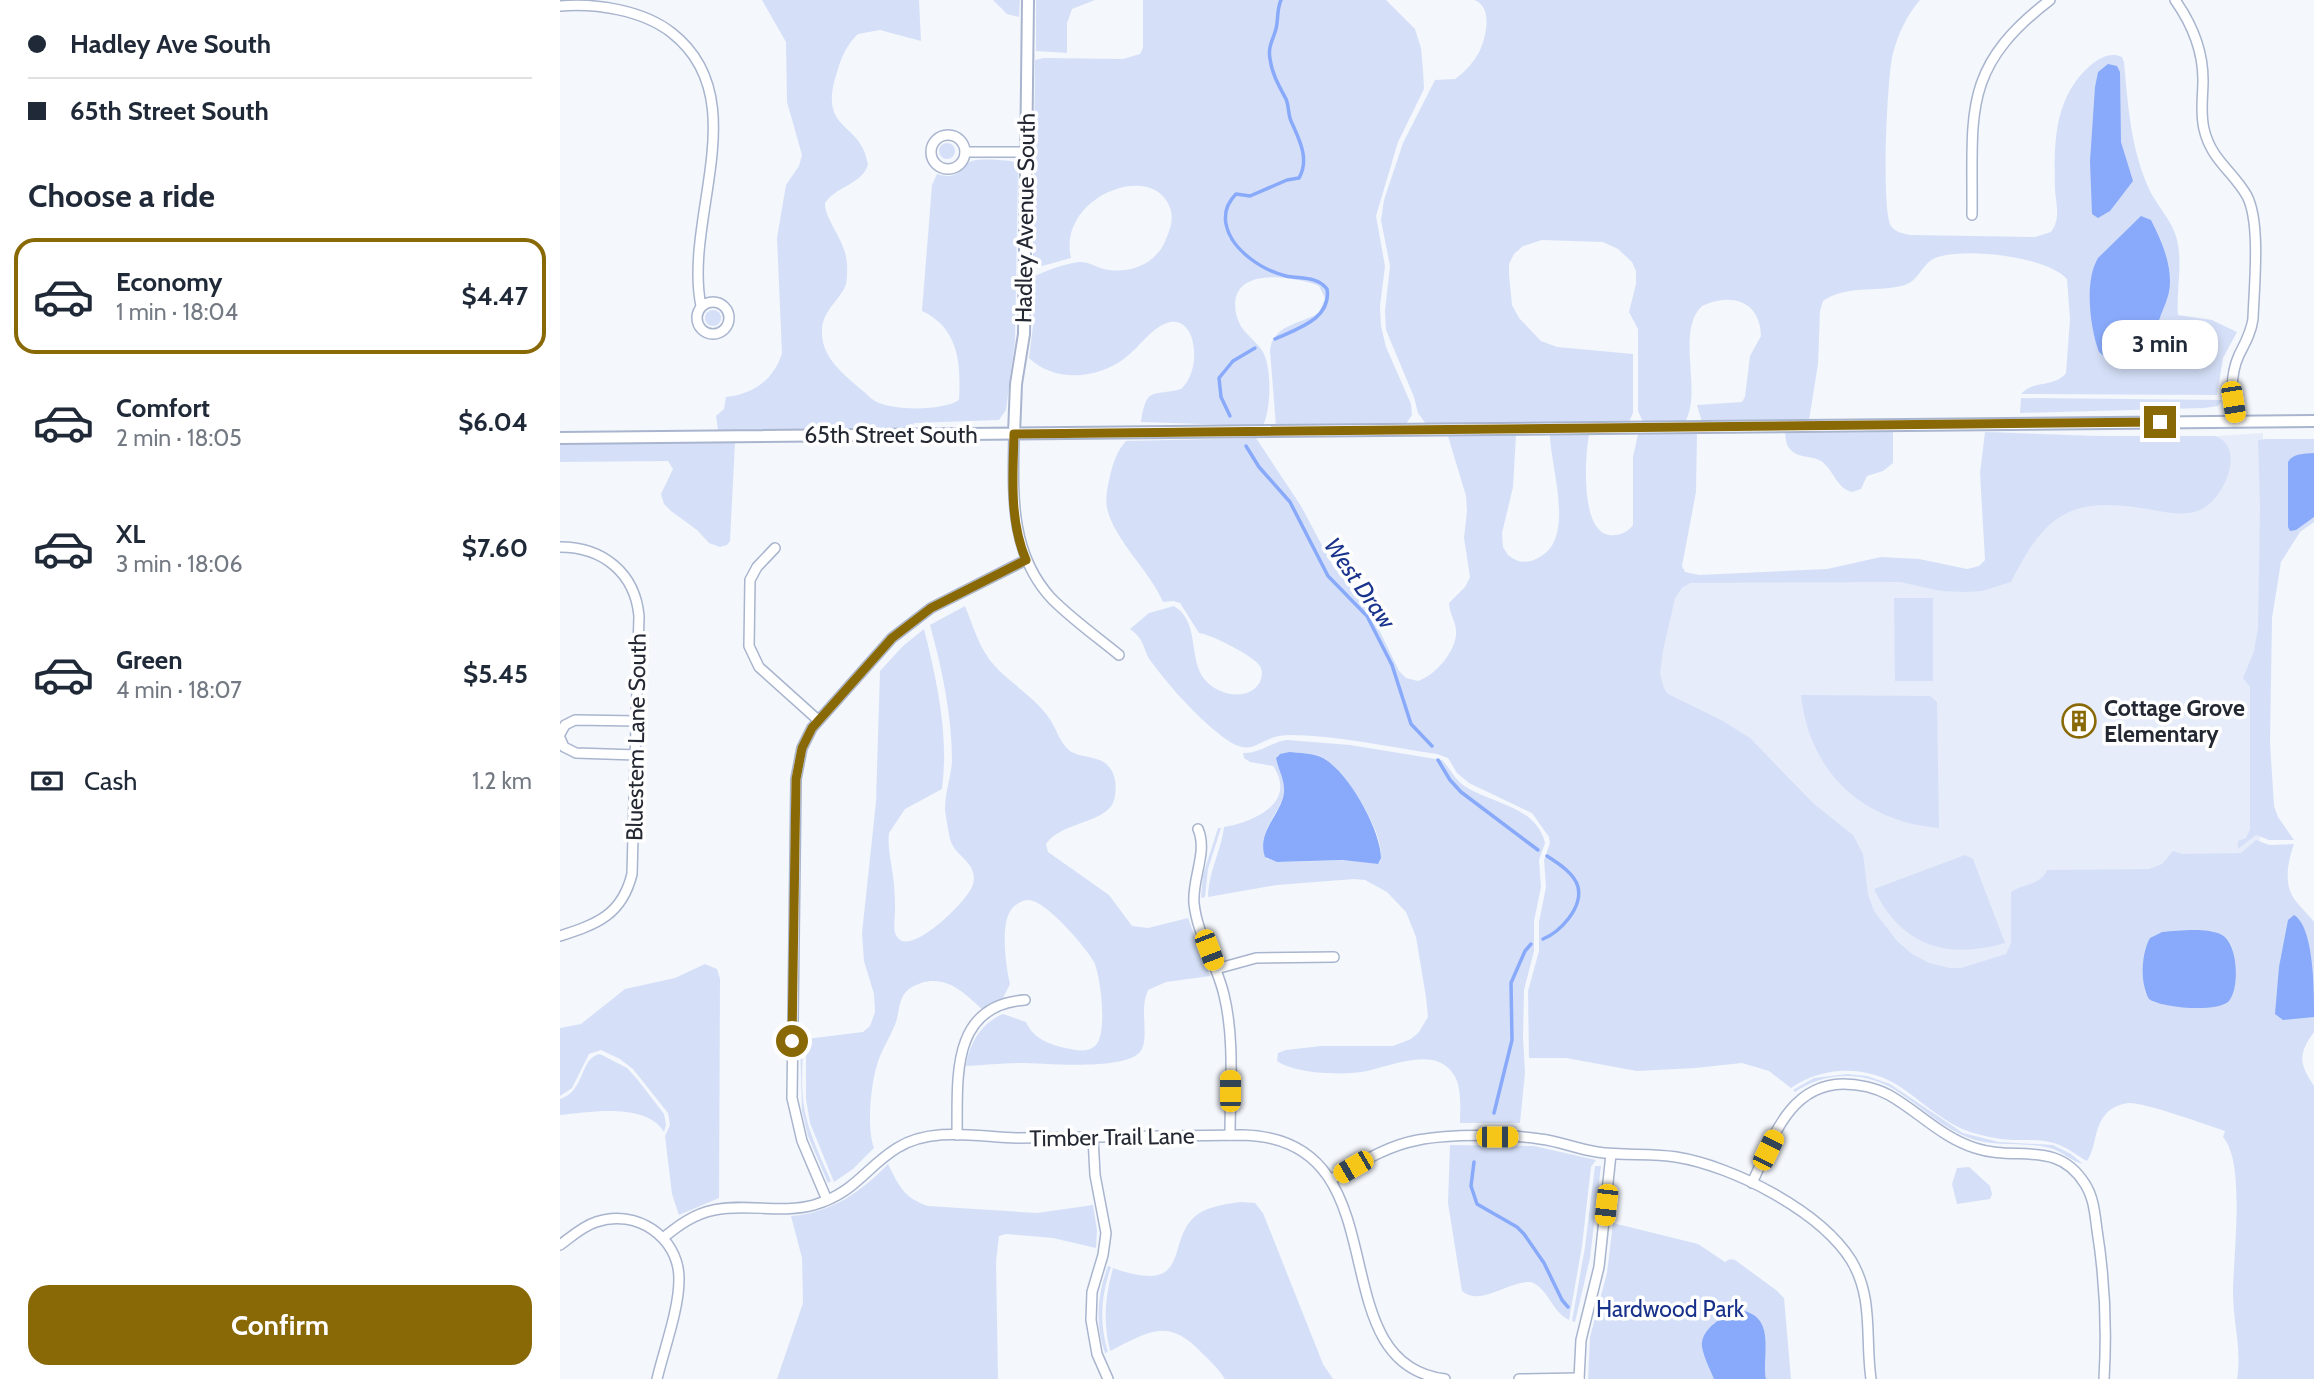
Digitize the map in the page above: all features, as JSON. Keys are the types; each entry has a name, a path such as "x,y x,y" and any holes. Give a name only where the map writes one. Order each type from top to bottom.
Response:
{"street":[{"name":"Hadley Avenue South","path":"1014,434 1015,391 1024,326 1028,0"},
{"path":"1972,215 1974,115 1983,78 2004,41 2019,24 2050,0"},
{"path":"2175,0 2194,32 2199,51 2203,75 2201,113 2206,135 2217,159 2246,196 2254,220 2253,319 2233,377 2236,421"},
{"path":"560,6 624,12 654,21 687,46 706,76 712,94 714,119 699,251 701,306"},
{"path":"965,152 1026,152"},
{"name":"65th Street South","path":"560,438 2314,421"},
{"path":"1014,434 1014,516 1026,560 1052,598 1119,655"},
{"name":"Bluestem Lane South","path":"560,547 585,549 601,555 617,567 631,586 639,616 634,862 628,889 606,917 591,926 560,936"},
{"path":"775,548 757,567 750,580 749,646 759,667 818,720"},
{"path":"827,1200 802,1141 794,1115 792,1093 796,779 802,748 818,720 873,658 912,621 931,608 1026,560"},
{"path":"636,754 574,753 565,749 560,736 565,725 575,720 637,721"},
{"path":"1198,829 1201,850 1195,878 1194,902 1197,919 1224,995 1228,1023 1230,1135"},
{"path":"1216,969 1256,958 1334,957"},
{"path":"957,1135 958,1066 965,1040 976,1024 992,1010 1007,1003 1025,1000"},
{"path":"1752,1183 1791,1107 1809,1093 1834,1084 1853,1084 1882,1092 1948,1137 1977,1149 2003,1153 2040,1153 2061,1161 2084,1182 2093,1205 2105,1292 2104,1379"},
{"name":"Timber Trail Lane","path":"663,1238 687,1220 712,1210 792,1209 827,1200 853,1186 883,1158 905,1143 930,1136 1266,1137 1290,1144 1312,1157 1332,1180 1344,1209 1371,1308 1386,1342 1395,1355 1410,1367 1426,1375 1445,1379"},
{"path":"1093,1137 1095,1175 1106,1233 1103,1255 1092,1292 1091,1320 1097,1354 1108,1379"},
{"path":"1332,1180 1383,1150 1442,1137 1534,1138 1611,1154 1678,1158 1710,1166 1776,1195 1838,1244 1850,1259 1866,1297 1871,1379"},
{"path":"1519,1379 1579,1378 1581,1340 1599,1267 1611,1154"},
{"path":"560,1245 592,1223 612,1218 640,1222 663,1238 675,1256 679,1282 657,1379"}],"shaded area":[{"path":"1992,432 2105,436 2219,436 2263,433 2258,1049 1631,1048 1635,578 1991,577"}],"green space":[{"path":"762,0 919,0 921,41 880,30 858,34 843,56 832,92 832,106 836,117 864,150 868,165 860,177 825,203 845,254 847,273 844,289 824,319 823,341 825,350 835,365 874,400 893,407 930,408 959,400 955,348 944,327 922,311 932,185 937,174 957,174 967,164 976,160 1015,163 1018,170 1015,341 1006,410 999,420 914,423 913,428 718,430 716,416 724,409 726,397 745,393 761,384 774,371 782,353 777,238 786,185 799,166 802,155 787,102 786,42"},
{"path":"993,0 1020,0 1019,17 1007,14"},
{"path":"1036,0 1095,0 1072,9 1067,23 1067,53 1036,51"},
{"path":"1143,0 1386,0 1415,29 1421,48 1424,89 1398,142 1376,216 1385,266 1380,306 1381,326 1386,347 1411,404 1412,415 1406,424 1276,426 1270,351 1272,342 1281,330 1319,313 1325,298 1319,286 1294,279 1279,277 1252,281 1242,287 1236,298 1238,320 1263,352 1268,368 1269,399 1263,426 1141,422 1149,397 1181,389 1192,369 1194,357 1190,334 1185,326 1177,322 1161,326 1125,358 1090,374 1064,375 1051,372 1029,358 1033,326 1033,277 1079,262 1104,269 1132,269 1156,255 1169,232 1171,212 1161,194 1146,187 1128,186 1109,192 1092,202 1078,217 1071,236 1071,258 1042,266 1033,262 1035,60 1123,59 1140,54 1143,48"},
{"path":"1474,0 1920,0 1907,18 1895,46 1887,113 1888,215 1893,228 1910,235 2035,237 2051,232 2057,217 2055,155 2058,122 2063,106 2079,77 2092,64 2106,56 2122,57 2139,161 2151,193 2169,221 2177,240 2178,315 2212,320 2237,332 2223,358 2217,395 2021,394 2031,387 2055,381 2066,373 2070,319 2067,279 2057,271 2023,259 1962,253 1933,259 1907,284 1841,293 1823,301 1820,311 1818,364 1809,420 1702,422 1697,405 1742,402 1750,356 1761,336 1756,315 1750,307 1734,300 1724,300 1702,306 1694,317 1690,331 1690,409 1685,422 1643,422 1638,411 1638,329 1629,312 1636,284 1636,271 1632,262 1618,249 1603,242 1542,240 1523,246 1514,254 1509,264 1512,305 1519,318 1541,341 1557,347 1633,354 1633,413 1629,422 1426,424 1418,413 1386,330 1385,311 1390,266 1381,220 1384,200 1403,143 1435,80 1455,79 1470,65 1481,48 1486,32 1486,16 1480,3"},
{"path":"944,143 950,143 955,151 953,157 944,159 939,154 939,148"},
{"path":"710,310 716,310 721,318 719,324 710,326 705,321 705,315"},
{"path":"2021,398 2223,400 2218,406 2204,408 2020,413"},
{"path":"1893,432 1893,463 1883,471 1867,476 1861,489 1852,492 1842,487 1821,461 1793,452 1788,446 1785,433"},
{"path":"1985,432 2088,436 2215,436 2225,442 2230,451 2231,462 2224,485 2217,496 2194,512 2174,513 2098,505 2079,508 2063,515 2036,540 2011,582 1982,591 1941,591 1900,582 1690,583 1682,588 1675,598 1660,674 1664,688 1668,694 1723,721 1750,738 1814,804 1853,835 1863,854 1868,894 1874,911 1897,941 1912,954 1929,963 1961,968 2006,954 2011,943 2011,892 2036,882 2047,870 2149,869 2162,864 2173,851 2182,854 2241,853 2256,840 2269,845 2294,844 2289,865 2289,887 2295,900 2314,922 2314,1032 2305,1047 2302,1059 2305,1071 2314,1086 2314,1379 2237,1379 2238,1357 2233,1304 2236,1188 2230,1150 2223,1137 2225,1131 2162,1110 2129,1103 2110,1110 2101,1120 2087,1161 2054,1143 2001,1139 1970,1132 1943,1118 1889,1080 1861,1072 1818,1075 1791,1088 1769,1071 1742,1063 1637,1071 1566,1058 1529,1058 1528,991 1539,951 1539,922 1546,887 1544,860 1550,843 1549,837 1532,813 1469,783 1457,773 1448,758 1437,754 1344,739 1288,735 1268,739 1255,746 1240,747 1219,734 1168,683 1150,659 1142,642 1130,629 1149,613 1174,606 1183,613 1188,622 1201,675 1220,691 1235,694 1249,692 1260,682 1260,666 1232,646 1199,633 1180,603 1163,602 1117,532 1106,504 1112,466 1126,441 1256,438 1301,506 1333,566 1372,615 1399,671 1406,678 1418,681 1432,673 1450,653 1456,630 1449,603 1465,587 1470,577 1464,538 1466,496 1448,436 1516,435 1513,487 1502,533 1503,547 1512,558 1526,562 1538,558 1550,549 1556,536 1559,501 1550,435 1589,435 1586,474 1589,507 1600,530 1613,535 1625,532 1633,525 1633,457 1638,434 1697,434 1696,492 1682,566 1685,572 1699,575 1827,569 1881,557 1919,559 1967,569 1979,566 1985,560 1980,473","holes":["2162,932 2213,933 2229,941 2233,951 2235,979 2233,994 2228,1002 2203,1008 2153,1002 2145,993 2144,955 2149,941"]},
{"path":"2314,439 2314,522 2300,532 2281,562 2272,618 2270,743 2274,806 2278,817 2294,840 2269,840 2256,835 2238,849 2238,841 2246,838 2250,829 2250,687 2243,678 2254,651 2258,628 2258,440"},
{"path":"735,443 730,541 720,547 709,543 664,504 661,494 673,469 668,461 560,462 560,444"},
{"path":"1894,598 1933,598 1933,681 1895,681"},
{"path":"965,606 978,640 989,659 1041,707 1066,748 1105,763 1114,775 1115,794 1108,810 1053,837 1046,844 1048,852 1109,895 1132,926 1148,928 1188,918 1210,976 1166,982 1148,990 1144,1005 1145,1036 1142,1049 1135,1056 1122,1061 1086,1065 1014,1063 966,1066 977,1035 988,1023 1003,1014 1026,1022 1037,1036 1047,1042 1073,1050 1092,1048 1099,1040 1102,1006 1094,962 1074,936 1045,908 1029,900 1018,903 1011,910 1006,925 1006,957 1010,984 1003,998 982,1009 954,987 939,981 921,983 910,988 905,994 874,1077 870,1128 874,1148 853,1169 834,1182 810,1123 806,1099 806,1039 863,1032 870,1026 875,1012 874,994 864,961 862,933 876,802 880,671 903,646 924,629 943,728 944,769 942,789 905,809 889,833 895,892 894,926 898,938 905,941 927,933 952,912 973,884 972,870 952,845 946,818 945,803 952,761 950,727 942,675 930,625"},
{"path":"1801,695 1930,696 1937,702 1939,828 1886,816 1864,804 1844,788 1815,747 1806,723"},
{"path":"1281,741 1350,745 1442,760 1463,785 1522,813 1540,830 1545,843 1539,860 1541,887 1534,921 1534,951 1524,990 1525,1072 1520,1123 1460,1123 1457,1080 1446,1066 1435,1061 1411,1060 1362,1072 1342,1073 1295,1069 1277,1061 1278,1053 1286,1050 1321,1046 1393,1046 1411,1039 1428,1017 1416,937 1406,912 1387,892 1365,880 1277,885 1208,897 1224,827 1259,815 1276,800 1280,790 1279,779 1273,766 1250,762 1244,758 1243,753 1254,752","holes":["1289,752 1322,757 1342,775 1373,824 1381,854 1378,864 1350,860 1285,862 1267,859 1263,840 1284,791 1276,758"]},
{"path":"1218,828 1221,828 1208,869 1205,897 1201,898 1203,875"},
{"path":"1965,855 1973,859 2005,943 1964,950 1928,944 1912,936 1898,924 1874,889"},
{"path":"705,964 717,969 720,979 719,1198 679,1215 672,1194 665,1136 670,1125 668,1113 633,1069 601,1050 589,1054 572,1088 560,1096 560,1028 581,1024 625,989 675,978"},
{"path":"800,1039 803,1039 803,1103 813,1138 831,1181 828,1183 808,1136 802,1111"},
{"path":"600,1054 627,1068 637,1079 664,1114 664,1132 644,1116 631,1113 601,1111 560,1115 560,1099 574,1089 589,1062"},
{"path":"1847,1074 1867,1076 1890,1084 1963,1133 1999,1142 2053,1145 2083,1164 2050,1148 1990,1143 1969,1138 1942,1124 1889,1086 1862,1077 1834,1077 1807,1085 1795,1092 1793,1090 1814,1078"},
{"path":"1450,1145 1534,1146 1596,1160 1591,1167 1582,1246 1569,1320 1537,1285 1531,1282 1512,1285 1486,1295 1469,1295 1462,1291 1448,1203"},
{"path":"888,1164 903,1190 913,1199 928,1206 1037,1213 1093,1205 1097,1230 1096,1248 1053,1238 1006,1234 999,1236 996,1261 998,1379 777,1379 803,1303 802,1258 791,1216 832,1206 867,1184"},
{"path":"1595,1166 1601,1166 1590,1258 1575,1322 1572,1321"},
{"path":"1969,1167 1990,1186 1992,1194 1990,1199 1957,1204 1952,1184 1957,1168"},
{"path":"1240,1202 1255,1203 1263,1213 1323,1364 1333,1379 1225,1379 1187,1340 1166,1331 1146,1334 1110,1351 1106,1309 1113,1268 1139,1275 1156,1275 1167,1270 1174,1261 1188,1225 1198,1214 1213,1207"},
{"name":"Hardwood Park","path":"1613,1223 1698,1244 1725,1262 1735,1260 1776,1290 1784,1298 1791,1379 1588,1379 1590,1337 1607,1273"},
{"path":"1108,1266 1111,1267 1102,1310 1108,1352 1105,1353 1099,1310 1101,1288"}],"water":[{"path":"2108,64 2117,66 2120,72 2121,142 2133,181 2110,211 2098,218 2092,214 2090,161 2095,87 2098,72"},
{"path":"2141,216 2151,220 2161,243 2167,258 2170,288 2148,361 2137,367 2130,367 2116,363 2099,352 2091,318 2090,292 2098,258"},
{"path":"2178,334 2200,335 2210,339 2209,357 2205,365 2177,365 2173,348 2174,337"},
{"path":"2314,453 2314,517 2296,530 2290,531 2288,462 2296,455"},
{"path":"1289,752 1321,757 1341,774 1369,817 1379,846 1381,858 1378,864 1343,860 1277,862 1265,857 1264,839 1284,792 1276,758"},
{"path":"2294,915 2306,932 2309,945 2314,1017 2283,1020 2275,1014 2279,967 2288,920"},
{"path":"2208,931 2222,935 2227,940 2236,967 2235,987 2229,1001 2214,1007 2189,1008 2165,1005 2149,999 2143,977 2143,960 2150,938 2162,932"},
{"path":"1739,1310 1751,1313 1759,1319 1763,1327 1766,1379 1714,1379 1706,1359 1702,1347 1705,1334 1720,1319"}],"waterway":[{"name":"West Draw","path":"1275,339 1311,322 1324,308 1327,299 1327,289 1318,282 1277,273 1249,258 1234,242 1226,224 1229,204 1236,194 1250,196 1287,180 1299,178 1304,164 1287,102 1274,75 1270,59 1281,0"},
{"name":"West Draw","path":"1230,416 1221,397 1219,378 1233,361 1255,348"},
{"name":"West Draw","path":"1246,446 1259,467 1290,502 1328,576 1367,616 1392,665 1411,724 1432,746"},
{"name":"West Draw","path":"1438,760 1461,792 1538,850"},
{"name":"West Draw","path":"1543,939 1569,918 1579,895 1576,882 1566,869 1547,856"},
{"name":"West Draw","path":"1494,1113 1512,1040 1511,983 1525,951 1531,944"},
{"name":"West Draw","path":"1474,1162 1471,1186 1477,1204 1517,1227 1524,1234 1544,1263 1568,1307"}],"place":[{"name":"Cottage Grove Elementary","path":"2079,721"}],"route":[{"path":"792,1041 796,779 802,748 807,735 818,720 903,628 931,608 1026,560 1014,516 1014,434 2160,422"}]}
